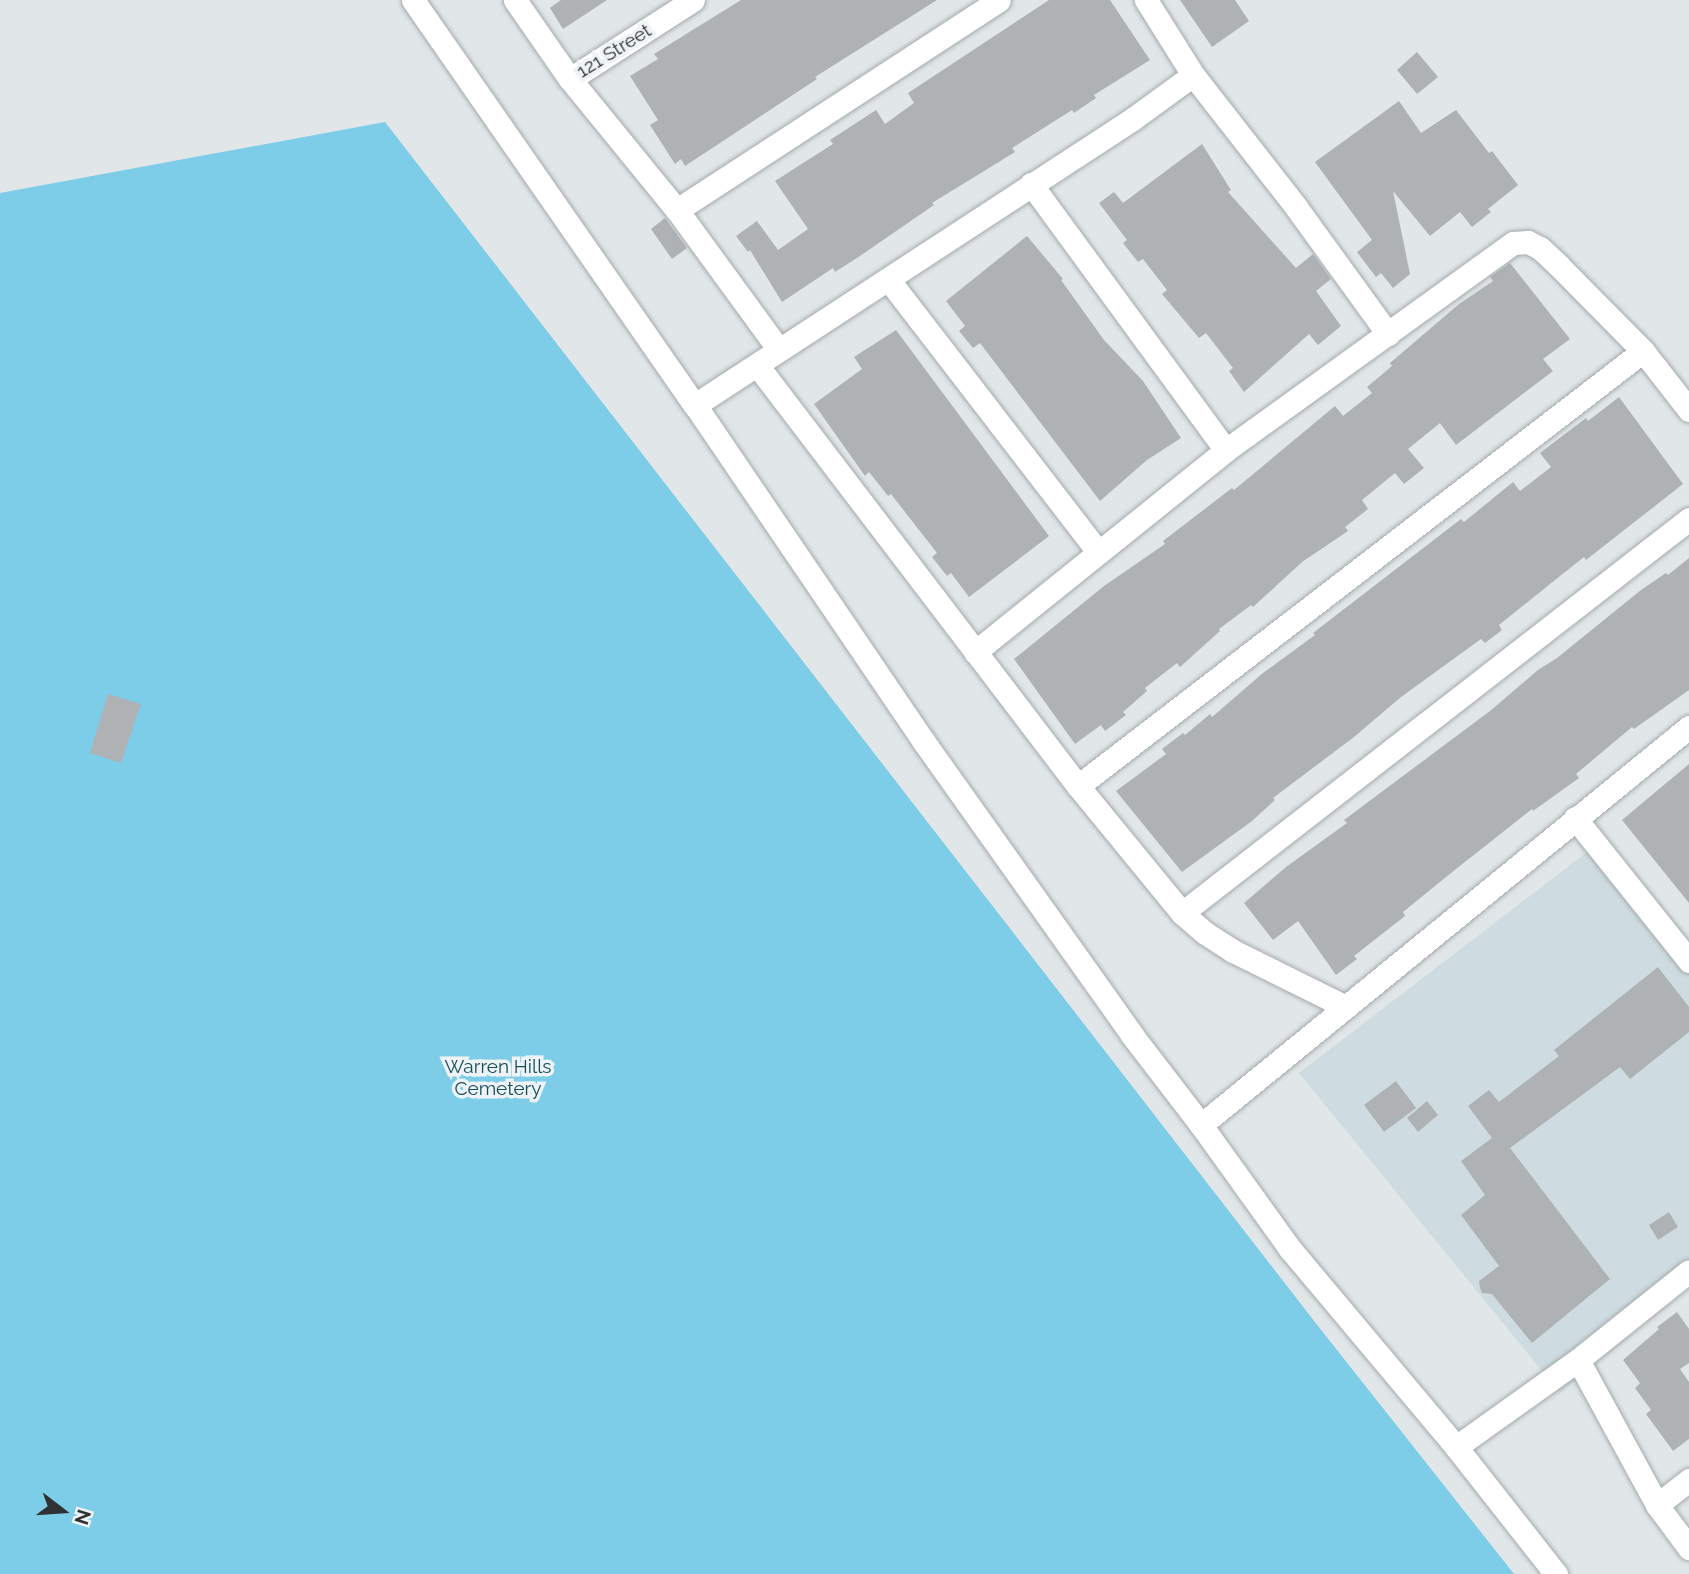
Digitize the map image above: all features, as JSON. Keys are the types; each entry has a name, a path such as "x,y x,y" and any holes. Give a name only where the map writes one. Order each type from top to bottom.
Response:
{"street":[{"path":"413,0 695,405 932,754 1132,1035 1290,1249 1456,1447 1556,1574"},
{"path":"515,0 570,79 677,209 779,350"},
{"name":"121 Street","path":"570,79 693,0"},
{"path":"677,209 999,0"},
{"path":"1146,0 1193,75 1296,207 1388,334"},
{"path":"695,405 1135,118 1193,75"},
{"path":"1031,184 1226,450"},
{"path":"975,652 1226,450 1513,243 1528,242 1540,248 1559,266 1643,351 1689,410"},
{"path":"888,279 1098,552"},
{"path":"1078,786 1643,351"},
{"path":"757,365 1078,786 1182,914 1233,951 1346,1007"},
{"path":"1182,914 1689,519"},
{"path":"1201,1125 1689,727"},
{"path":"1575,818 1686,951"},
{"path":"1456,1447 1578,1360 1689,1271"},
{"path":"1578,1360 1657,1505 1689,1548"},
{"path":"1657,1505 1689,1480"}],"shaded area":[{"path":"1604,839 1689,948 1689,1286 1560,1393 1299,1073"}],"green space":[{"name":"Warren Hills Cemetery","path":"385,122 1318,1326 1514,1574 0,1574 0,193"}],"building":[{"path":"561,0 607,0 563,29 550,8"},
{"path":"741,0 937,0 815,77 817,79 685,166 681,159 675,164 650,125 658,120 630,76 658,59 654,54"},
{"path":"1049,0 1110,0 1150,60 1094,95 1096,98 1074,113 1072,110 1012,148 1015,152 932,203 934,205 857,258 835,272 833,268 782,302 750,250 748,252 736,236 757,221 778,250 808,229 775,181 833,144 830,140 876,110 885,124 914,103 908,93"},
{"path":"1180,0 1235,0 1249,21 1212,47"},
{"path":"1417,52 1438,77 1417,94 1397,70"},
{"path":"1399,101 1421,133 1456,110 1518,185 1488,209 1491,212 1472,227 1460,212 1430,236 1393,191 1410,274 1393,288 1381,273 1376,277 1357,252 1372,240 1315,162"},
{"path":"1202,144 1231,190 1228,192 1296,268 1313,254 1331,279 1316,291 1341,326 1318,345 1309,334 1244,392 1229,371 1233,368 1206,333 1199,338 1162,294 1167,290 1143,259 1138,262 1123,243 1127,240 1099,203 1114,192 1123,203"},
{"path":"665,218 687,248 672,259 651,229"},
{"path":"1027,236 1063,279 1061,280 1104,340 1143,381 1181,438 1147,460 1100,501 980,343 973,348 959,331 965,326 946,301"},
{"path":"1510,263 1570,339 1543,359 1553,371 1456,445 1440,423 1408,449 1424,468 1404,484 1395,473 1362,500 1368,509 1345,527 1348,531 1302,562 1253,607 1251,605 1219,629 1220,631 1180,667 1177,663 1145,688 1147,691 1123,712 1126,715 1105,731 1101,725 1075,744 1014,659 1104,586 1165,544 1163,541 1232,488 1234,490 1335,406 1343,416 1372,393 1367,387 1392,366 1390,363 1459,304 1493,281 1490,277"},
{"path":"896,330 1049,536 969,597 951,573 947,576 932,557 937,553 891,494 888,496 869,472 865,476 814,404 862,369 854,357"},
{"path":"1619,397 1683,484 1586,560 1584,557 1499,625 1502,630 1485,643 1481,639 1401,697 1354,737 1273,798 1275,800 1252,821 1182,872 1116,791 1166,754 1162,749 1183,733 1185,735 1210,714 1212,717 1263,673 1315,635 1313,633 1461,519 1464,522 1513,482 1520,491 1551,467 1540,453"},
{"path":"1689,558 1689,690 1634,729 1632,727 1576,774 1579,778 1533,811 1532,809 1451,873 1403,912 1405,916 1354,956 1357,959 1336,975 1298,921 1273,940 1244,903 1286,867 1347,823 1344,820 1490,711 1641,590 1666,573 1668,575"},
{"path":"108,694 141,704 121,763 90,753"},
{"path":"1689,764 1689,903 1622,820"},
{"path":"1658,967 1689,1007 1689,1032 1630,1079 1620,1067 1510,1148 1610,1279 1532,1343 1492,1294 1482,1293 1480,1288 1479,1281 1499,1266 1461,1215 1485,1195 1461,1161 1492,1138 1468,1106 1489,1090 1499,1102 1559,1056 1554,1050"},
{"path":"1396,1081 1416,1108 1384,1132 1364,1105"},
{"path":"1427,1101 1438,1115 1418,1132 1407,1118"},
{"path":"1669,1212 1678,1227 1658,1240 1649,1225"},
{"path":"1677,1312 1689,1329 1689,1363 1680,1369 1689,1382 1689,1439 1673,1451 1646,1414 1651,1410 1635,1388 1640,1383 1623,1360"}]}
